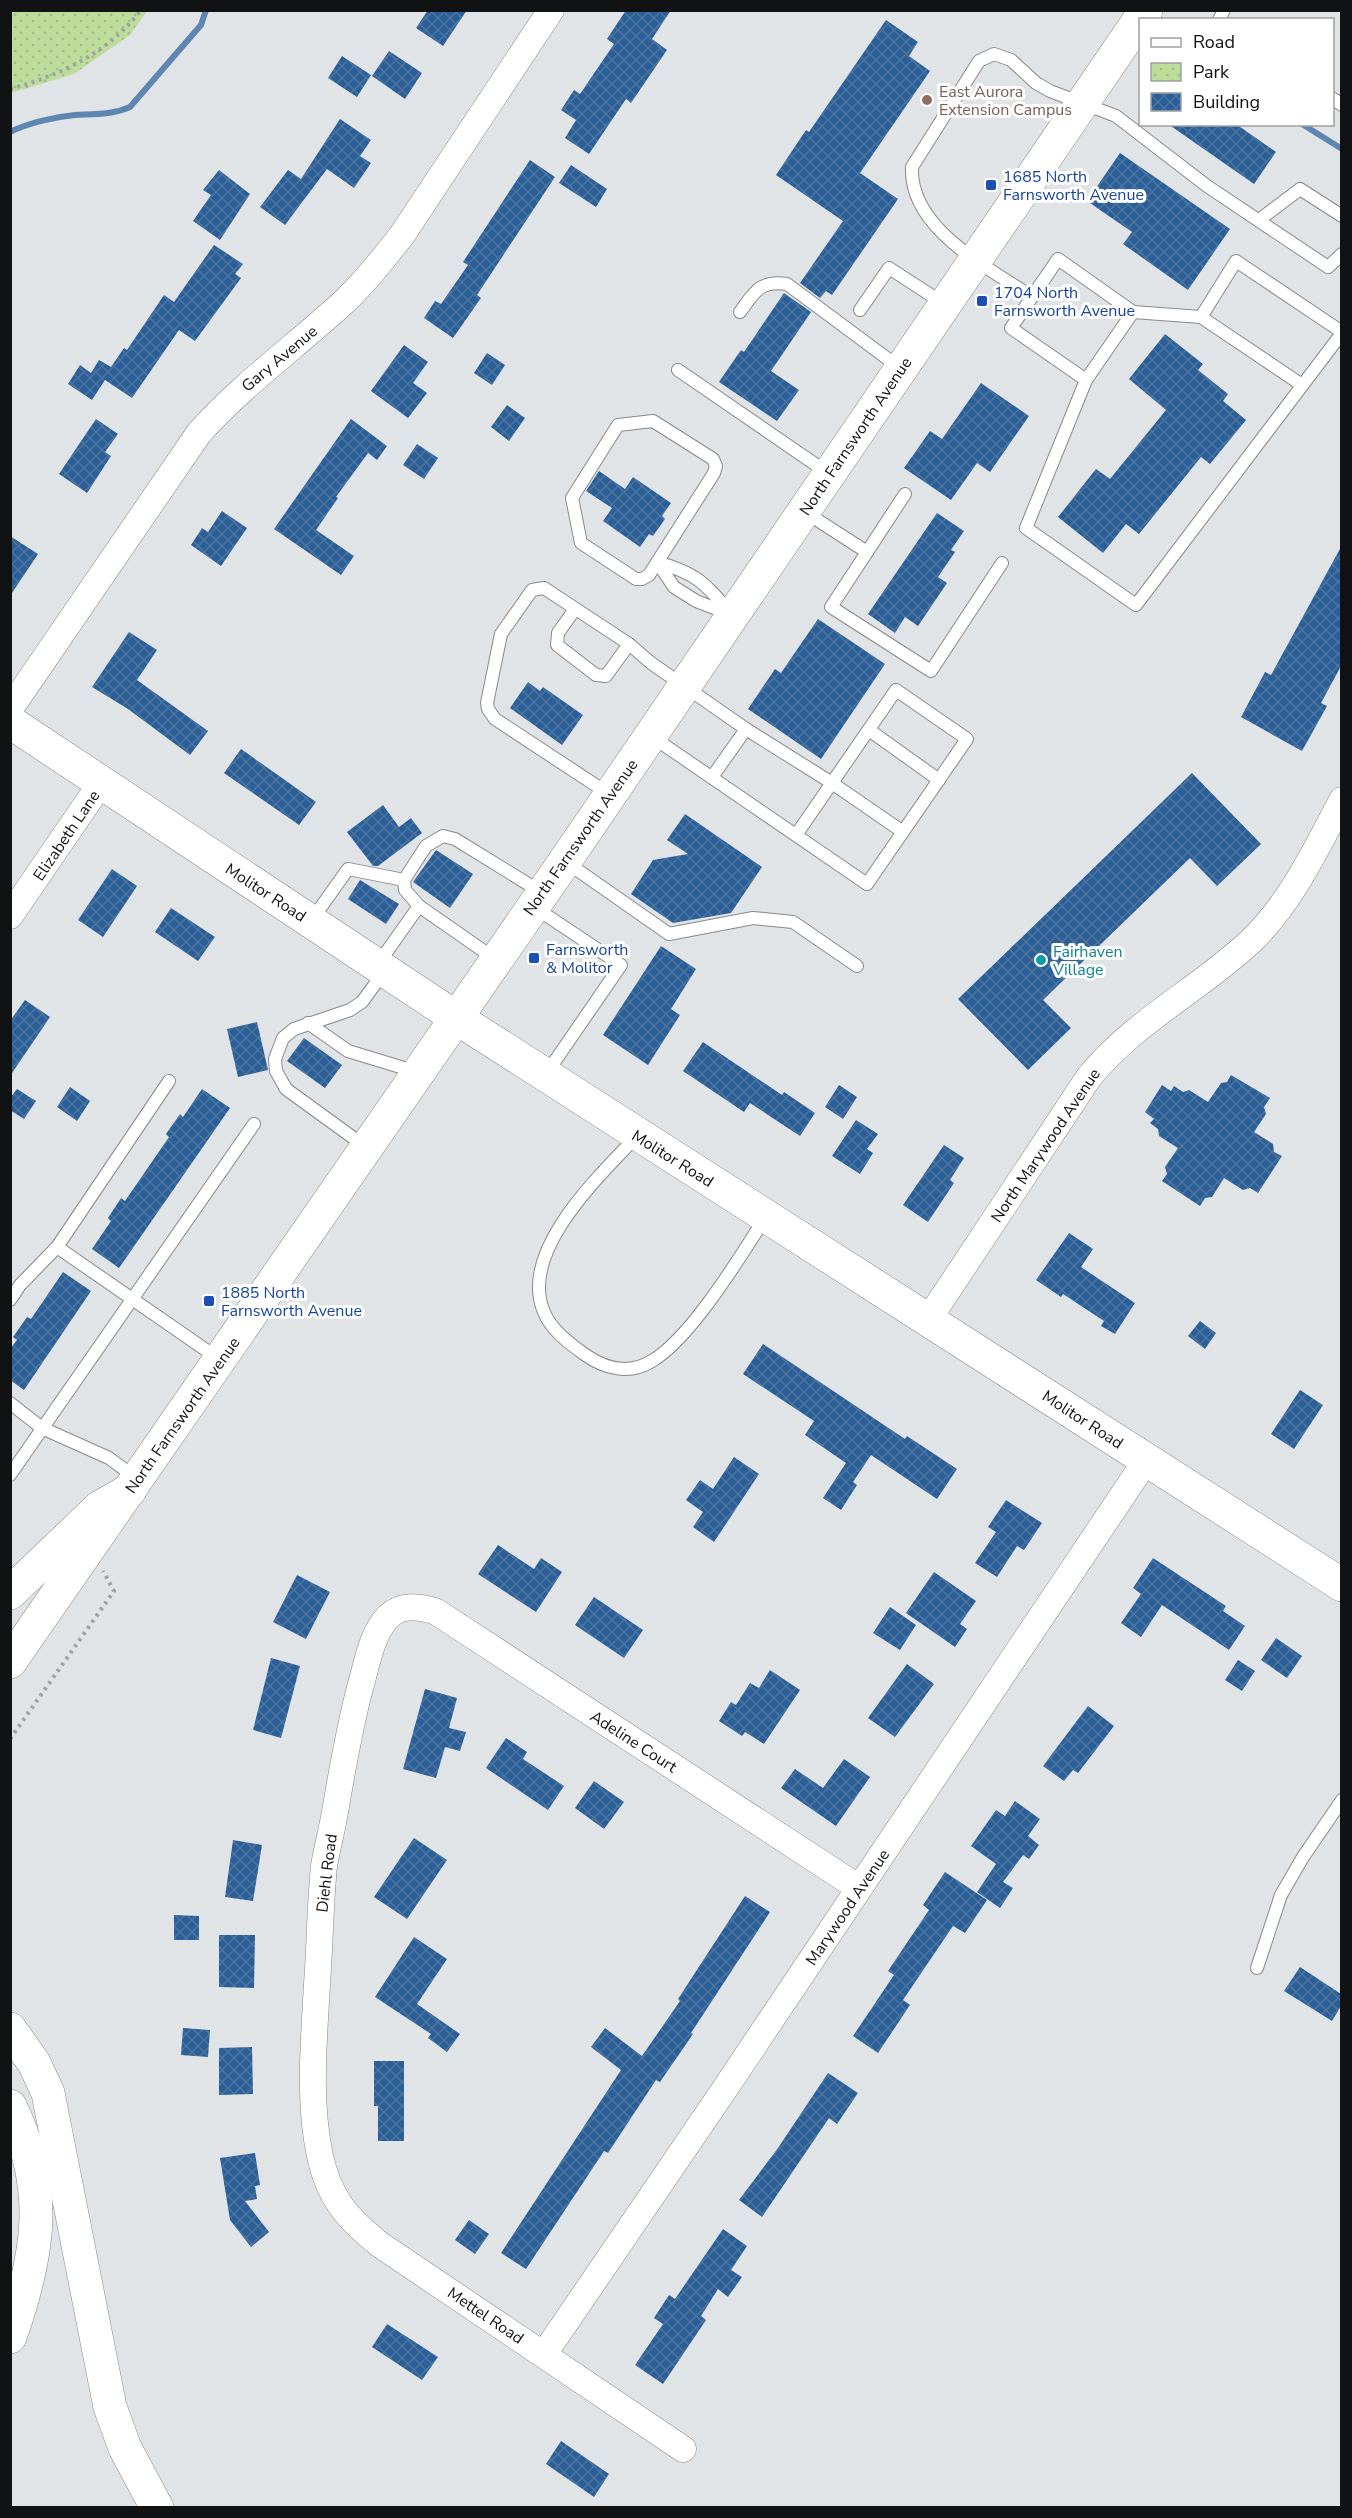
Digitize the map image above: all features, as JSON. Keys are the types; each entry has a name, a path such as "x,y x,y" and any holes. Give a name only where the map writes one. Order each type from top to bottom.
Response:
{"main road":[{"name":"North Farnsworth Avenue","path":"10,1662 565,861 1139,20"},
{"name":"Molitor Road","path":"10,722 638,1136 1341,1585"},
{"path":"10,1593 100,1507 134,1485"},
{"path":"10,2029 34,2063 48,2093 110,2407 126,2448 157,2508"},
{"path":"10,2106 28,2148 33,2171 37,2220 32,2265 10,2337"}],"street":[{"name":"Gary Avenue","path":"10,709 199,433 226,403 313,330 376,267 402,235 551,10"},
{"name":"Elizabeth Lane","path":"10,916 101,783"},
{"name":"North Marywood Avenue","path":"928,1320 1089,1077 1106,1056 1134,1030 1224,965 1274,916 1309,860 1341,800"},
{"name":"Marywood Avenue","path":"544,2354 1147,1459"},
{"name":"Adeline Court","path":"404,1607 419,1607 435,1611 860,1888"},
{"name":"Diehl Road","path":"320,2156 313,2100 314,2028 325,1864 351,1719 372,1646 379,1629 390,1615 404,1607"},
{"name":"Mettel Road","path":"320,2156 336,2202 353,2223 379,2244 683,2449"}],"lane":[{"path":"1032,297 943,234 917,201 912,180 912,167 979,61 994,54 1003,56 1050,91 1116,116 1207,186 1328,267 1341,254"},
{"path":"1258,220 1300,189 1341,216"},
{"path":"1086,380 1011,328 1058,258 1133,312 1201,317 1302,386"},
{"path":"1133,312 1086,380 1026,528 1136,605 1341,333 1236,261 1201,317"},
{"path":"860,310 889,268 945,305"},
{"path":"740,312 759,287 775,282 787,284 901,369"},
{"path":"678,370 829,474"},
{"path":"653,421 712,459 716,466 714,473 657,562 649,575 636,579 581,543 572,498 618,425 653,421"},
{"path":"905,494 831,606 931,671 1002,563"},
{"path":"804,511 867,552"},
{"path":"657,562 684,570 706,585 732,615"},
{"path":"657,562 674,587 696,601 732,615"},
{"path":"610,795 495,719 488,709 501,634 532,590 544,588 629,644 746,729 832,783 903,832"},
{"path":"575,609 558,633 557,645 596,675 606,676 629,644"},
{"path":"650,735 867,884 967,739 896,690 796,835"},
{"path":"712,777 746,729"},
{"path":"868,730 939,780"},
{"path":"495,959 419,906 405,890 404,880 426,846 443,836 455,839 621,965 545,1074"},
{"path":"565,861 669,934 753,918 793,922 857,966"},
{"path":"311,921 348,869 404,880"},
{"path":"367,1148 286,1089 276,1071 275,1059 283,1038 294,1029 351,1010 362,1002 419,906"},
{"path":"308,1023 348,1051 418,1072"},
{"path":"10,1300 20,1285 57,1247 169,1081"},
{"path":"10,1474 254,1124"},
{"path":"638,1136 600,1175 551,1239 540,1266 538,1294 544,1314 560,1335 595,1362 615,1370 635,1368 652,1361 668,1349 729,1274 766,1217"},
{"path":"57,1247 220,1360"},
{"path":"10,1403 42,1428 109,1458 134,1485"},
{"path":"1257,1968 1281,1895 1341,1800"}],"path":[{"path":"10,89 40,81 76,64 106,46 129,27 141,10"},
{"path":"10,1739 114,1591 91,1547"}],"green space":[{"path":"11,10 147,11 130,35 74,74 11,93"}],"building":[{"path":"428,10 467,10 443,46 416,28"},
{"path":"626,10 671,10 652,39 667,50 631,103 626,99 589,154 565,138 576,120 561,110 574,90 580,94 614,44 607,39"},
{"path":"886,20 918,42 909,56 930,71 860,173 898,199 832,295 826,291 820,298 800,283 843,221 776,175 806,130 809,132"},
{"path":"389,51 422,73 405,99 372,76"},
{"path":"342,56 371,75 357,97 328,78"},
{"path":"340,119 371,140 360,156 371,163 354,188 327,169 285,225 260,207 288,170 301,179"},
{"path":"1171,126 1239,126 1276,152 1254,184"},
{"path":"1120,153 1230,229 1188,290 1123,244 1132,232 1087,201"},
{"path":"530,160 555,177 477,295 481,298 453,338 424,318 435,301 441,304 468,265 463,262"},
{"path":"571,165 607,189 596,207 559,183"},
{"path":"219,170 250,194 220,240 193,221 211,195 203,190"},
{"path":"214,245 243,264 235,274 241,278 195,341 179,330 132,398 105,380 92,400 68,384 80,365 91,373 99,360 111,367 124,348 127,350 164,295 174,302"},
{"path":"784,293 811,312 771,371 799,390 777,421 719,382 741,350 744,352"},
{"path":"1165,334 1203,364 1198,370 1228,394 1223,401 1246,420 1210,464 1201,457 1139,534 1126,524 1103,553 1058,517 1096,469 1110,479 1166,410 1129,379"},
{"path":"404,345 428,362 413,383 427,393 408,418 371,391"},
{"path":"487,353 505,365 492,385 474,373"},
{"path":"981,383 1029,416 990,472 977,463 951,500 904,468 930,431 942,439"},
{"path":"507,405 525,418 509,441 491,427"},
{"path":"96,419 118,434 105,452 111,456 87,493 59,474"},
{"path":"351,419 387,446 377,460 368,453 336,497 338,498 316,530 354,556 341,575 274,529"},
{"path":"417,444 438,458 424,479 403,465"},
{"path":"599,471 625,489 633,477 671,503 662,516 665,519 653,536 649,534 640,547 603,521 612,508 586,491"},
{"path":"222,511 247,528 221,566 191,545 202,528 208,532"},
{"path":"937,513 964,531 951,550 955,552 938,577 947,583 918,626 905,617 895,633 868,614"},
{"path":"10,536 38,554 10,596"},
{"path":"1341,547 1341,666 1321,703 1327,706 1302,751 1241,717 1265,672 1271,675"},
{"path":"818,619 885,664 821,759 748,709 775,669 781,673"},
{"path":"129,632 157,650 137,680 208,731 190,755 128,709 92,687"},
{"path":"528,682 540,691 543,687 583,715 562,745 510,708"},
{"path":"241,749 316,802 299,825 224,773"},
{"path":"1192,773 1261,844 1217,886 1190,858 1043,1000 1071,1028 1028,1070 958,999"},
{"path":"383,805 399,827 411,818 422,833 378,866 373,866 347,832"},
{"path":"685,814 762,867 731,913 673,923 631,894 653,860 688,854 667,840"},
{"path":"436,850 473,874 450,908 413,882"},
{"path":"112,869 137,886 103,937 78,920"},
{"path":"360,880 399,904 386,924 348,899"},
{"path":"171,908 215,937 198,961 155,932"},
{"path":"661,946 696,969 671,1009 680,1015 648,1065 603,1035"},
{"path":"25,1000 50,1017 10,1076 10,1021"},
{"path":"257,1022 268,1070 238,1077 227,1029"},
{"path":"304,1038 342,1065 325,1088 287,1061"},
{"path":"703,1042 782,1095 784,1092 815,1113 800,1136 750,1103 744,1112 683,1071"},
{"path":"1231,1075 1270,1098 1264,1107 1266,1114 1254,1132 1273,1144 1274,1152 1282,1156 1258,1193 1250,1188 1243,1190 1224,1178 1212,1197 1205,1198 1200,1206 1162,1181 1167,1174 1165,1167 1178,1148 1159,1136 1158,1129 1150,1123 1154,1119 1145,1112 1162,1085 1171,1091 1174,1086 1183,1092 1189,1090 1208,1102 1221,1083 1227,1082"},
{"path":"839,1085 857,1097 843,1119 825,1107"},
{"path":"70,1087 90,1101 77,1121 57,1107"},
{"path":"17,1089 36,1101 24,1119 10,1110 10,1098"},
{"path":"202,1089 230,1108 119,1268 92,1249 111,1221 108,1218 121,1198 125,1201 169,1137 166,1134 180,1114 183,1117"},
{"path":"856,1120 878,1134 867,1149 873,1153 860,1174 832,1156"},
{"path":"944,1145 964,1158 950,1180 954,1183 928,1222 903,1205"},
{"path":"1069,1233 1093,1249 1081,1267 1135,1303 1115,1334 1101,1326 1104,1321 1063,1294 1061,1297 1036,1280"},
{"path":"63,1272 91,1291 24,1390 10,1380 10,1349 17,1340 13,1337 27,1317 31,1319"},
{"path":"1200,1321 1216,1333 1205,1349 1188,1336"},
{"path":"763,1344 905,1439 907,1436 957,1469 937,1499 871,1455 853,1482 857,1485 841,1510 823,1498 846,1463 805,1435 814,1421 743,1374"},
{"path":"1300,1390 1323,1405 1294,1449 1271,1434"},
{"path":"734,1457 759,1474 714,1542 693,1527 703,1512 686,1500 700,1480 713,1489"},
{"path":"1006,1500 1042,1523 1024,1550 1017,1546 997,1577 975,1563 996,1532 988,1527"},
{"path":"498,1545 534,1569 541,1558 562,1572 536,1612 478,1574"},
{"path":"1153,1558 1226,1606 1223,1611 1245,1626 1229,1650 1162,1605 1141,1637 1121,1623 1141,1594 1133,1588"},
{"path":"934,1572 976,1601 960,1624 967,1629 955,1647 906,1613"},
{"path":"297,1575 330,1592 306,1639 273,1622"},
{"path":"594,1597 643,1630 624,1658 575,1625"},
{"path":"890,1607 916,1625 900,1650 873,1633"},
{"path":"1276,1638 1302,1656 1287,1678 1261,1660"},
{"path":"271,1658 300,1666 281,1738 253,1730"},
{"path":"1238,1660 1255,1671 1242,1691 1225,1680"},
{"path":"907,1664 934,1684 895,1737 868,1718"},
{"path":"770,1670 800,1690 764,1744 745,1732 742,1736 719,1721 731,1702 736,1705 750,1683 759,1688"},
{"path":"425,1689 457,1698 449,1728 466,1732 460,1751 445,1747 436,1778 403,1769"},
{"path":"1088,1706 1114,1726 1078,1773 1073,1770 1064,1781 1043,1766"},
{"path":"506,1738 527,1752 523,1759 564,1786 548,1810 486,1768"},
{"path":"844,1759 870,1777 836,1826 781,1788 795,1769 823,1788"},
{"path":"594,1781 624,1802 604,1829 575,1808"},
{"path":"1015,1801 1040,1819 1028,1836 1039,1845 1029,1859 1023,1855 1003,1882 1013,1888 1000,1908 977,1892 996,1864 971,1846 996,1810 1005,1816"},
{"path":"414,1838 447,1860 407,1919 374,1897"},
{"path":"233,1840 262,1845 253,1901 225,1897"},
{"path":"945,1872 987,1900 965,1933 953,1926 903,2000 910,2005 878,2053 853,2036 894,1975 888,1971 929,1910 923,1905"},
{"path":"745,1896 770,1912 691,2033 693,2034 660,2082 656,2080 608,2153 604,2151 526,2269 501,2253 621,2070 591,2047 605,2028 642,2056 680,2001 678,1999"},
{"path":"174,1915 199,1916 199,1940 174,1940"},
{"path":"219,1935 255,1935 254,1988 219,1987"},
{"path":"414,1937 447,1959 417,2004 460,2034 447,2052 428,2038 431,2034 375,1997"},
{"path":"1300,1967 1341,1994 1341,2006 1332,2021 1284,1991"},
{"path":"183,2028 210,2030 208,2057 181,2055"},
{"path":"252,2047 253,2094 219,2095 219,2048"},
{"path":"374,2061 404,2061 404,2141 378,2141 378,2106 374,2106"},
{"path":"828,2073 858,2093 837,2124 829,2118 762,2217 739,2200 778,2148"},
{"path":"255,2153 260,2185 255,2186 257,2199 245,2201 269,2232 251,2247 230,2220 220,2158"},
{"path":"469,2220 489,2234 475,2254 455,2240"},
{"path":"723,2229 747,2246 731,2270 742,2277 728,2297 718,2289 701,2316 706,2320 663,2384 635,2365 663,2324 654,2318 669,2295 675,2299"},
{"path":"387,2324 438,2357 422,2380 372,2347"},
{"path":"561,2441 609,2474 594,2497 546,2464"}],"waterway":[{"path":"10,132 50,119 110,113 130,107 201,25 206,10"},
{"path":"1305,126 1342,149"}],"place":[{"name":"East Aurora Extension Campus","path":"927,100"},
{"name":"1685 North Farnsworth Avenue","path":"991,185"},
{"name":"1704 North Farnsworth Avenue","path":"982,301"},
{"name":"Farnsworth & Molitor","path":"534,958"},
{"name":"Fairhaven Village","path":"1041,960"},
{"name":"1885 North Farnsworth Avenue","path":"209,1301"}]}
